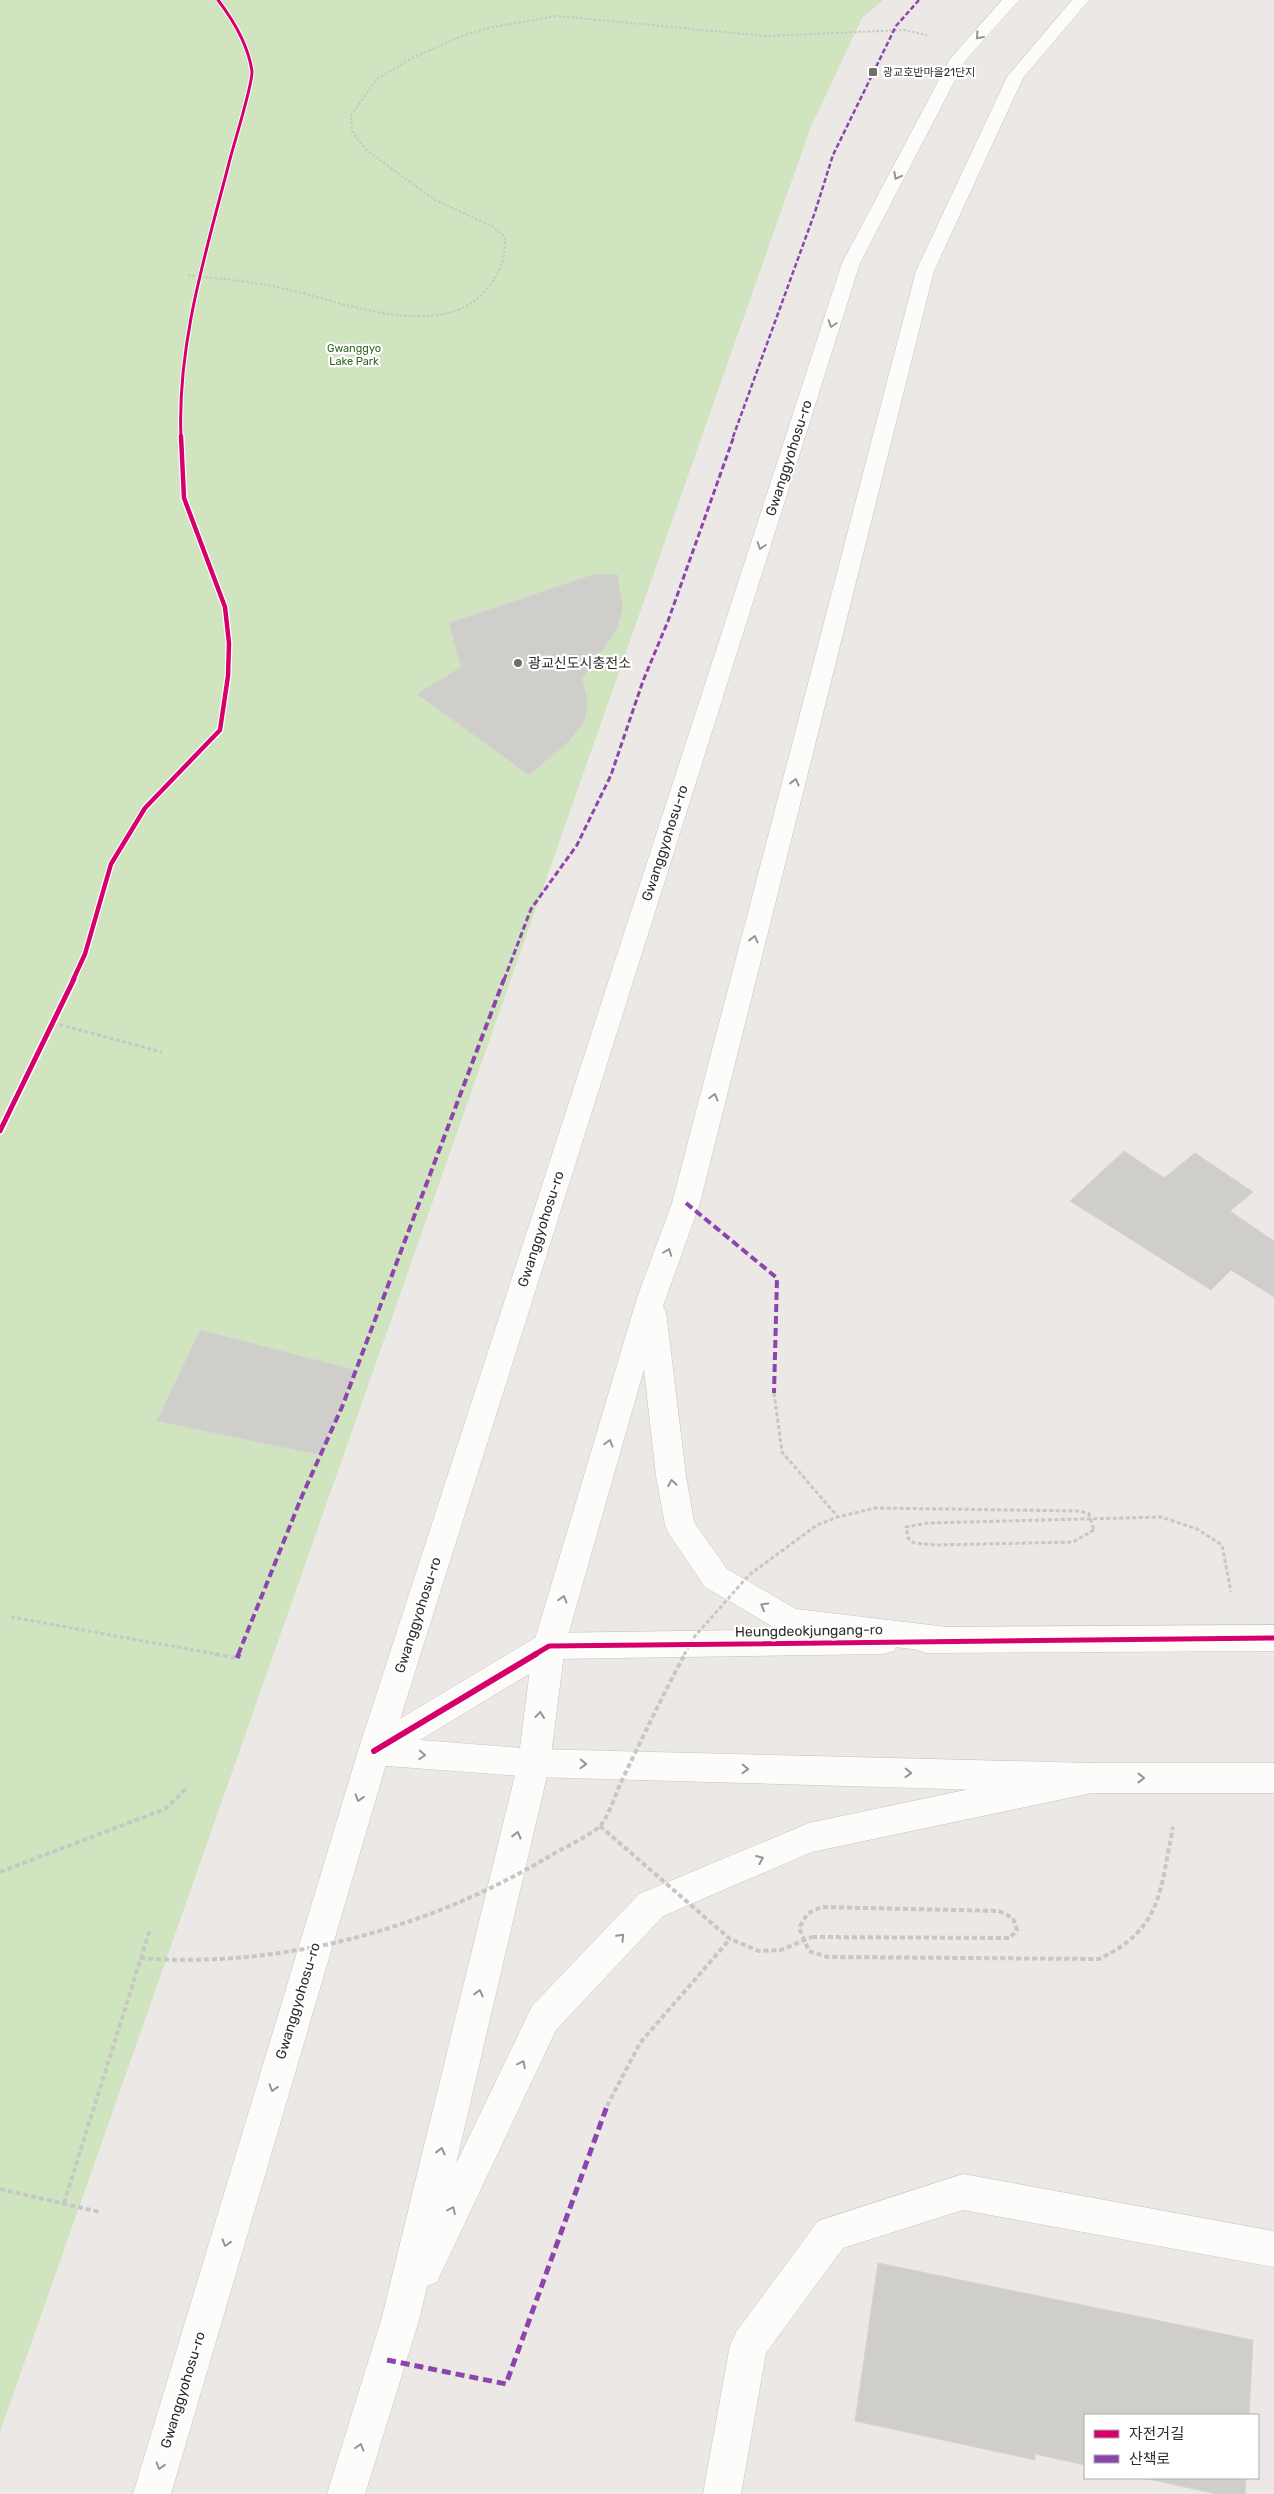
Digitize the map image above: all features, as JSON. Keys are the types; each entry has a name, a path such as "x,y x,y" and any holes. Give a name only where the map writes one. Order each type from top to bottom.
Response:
{"main road":[{"name":"Gwanggyohosu-ro","path":"152,2494 374,1751 851,263 958,59 1011,0"},
{"path":"346,2494 401,2317 534,1763 550,1646 651,1298 686,1203 925,271 1015,77 1081,0"},
{"path":"651,1298 671,1476 680,1525 716,1578 792,1622 947,1640"},
{"name":"Heungdeokjungang-ro","path":"374,1751 550,1646 947,1640 1274,1638"},
{"path":"374,1751 534,1763 1092,1778 1274,1778"},
{"path":"401,2317 544,2018 651,1904 809,1838 1092,1778"},
{"path":"722,2494 749,2345 831,2234 963,2192 1274,2250"}],"path":[{"path":"188,274 281,287 406,318 436,317 462,312 480,299 492,285 502,267 507,249 505,237 492,226 435,200 398,176 365,149 352,131 351,115 362,97 377,79 412,58 464,35 493,27 557,16 766,36 904,30 972,44"},
{"path":"53,1023 162,1052"},
{"path":"774,1393 782,1452 838,1516"},
{"path":"140,1958 179,1960 281,1954 373,1932 437,1912 511,1879 600,1826 661,1698 695,1636 749,1575 772,1556 817,1525 838,1516 875,1508 1080,1511 1089,1514 1094,1530 1073,1542 937,1545 914,1542 908,1538 906,1527 927,1523 1161,1516 1198,1528 1222,1545 1240,1637"},
{"path":"11,1617 237,1658"},
{"path":"600,1826 730,1939 759,1951 781,1950 812,1937 1010,1938 1017,1930 1013,1918 999,1912 821,1907 807,1914 799,1928 809,1951 828,1957 1099,1959 1118,1952 1134,1940 1147,1925 1155,1909 1184,1778"},
{"path":"0,1872 165,1809 186,1789"},
{"path":"64,2203 150,1929"},
{"path":"608,2106 640,2043 730,1939"},
{"path":"0,2189 100,2212"}],"green space":[{"name":"Gwanggyo Lake Park","path":"0,0 883,0 862,18 810,129 0,2432"}],"building":[{"path":"594,574 617,574 623,607 617,629 582,679 588,703 584,722 569,741 529,775 417,694 461,667 449,623"},
{"path":"1124,1151 1164,1178 1195,1153 1253,1192 1230,1211 1274,1241 1274,1297 1231,1270 1211,1290 1070,1201"},
{"path":"200,1330 356,1370 320,1455 157,1421"},
{"path":"878,2263 1253,2340 1249,2414 1084,2414 1084,2465 1035,2454 1035,2460 855,2421"},
{"path":"1148,2479 1246,2479 1245,2494 1217,2494"}],"marked path":[{"path":"237,1658 302,1496 342,1407 531,909 577,845 611,775 643,681 668,621 781,302 815,212 833,155 896,26 919,0"},
{"path":"686,1203 777,1278 774,1393"},
{"path":"387,2360 506,2384 607,2106"}],"cycle path":[{"path":"0,1131 43,1045 85,954 111,864 145,808 220,730 228,676 229,643 225,607 184,498 180,409 183,376 197,289 252,73 240,34 218,0"},
{"path":"374,1751 549,1646 1274,1638"}],"place":[{"name":"광교호반마을21단지","path":"873,72"},
{"name":"광교신도시충전소","path":"518,663"}]}
